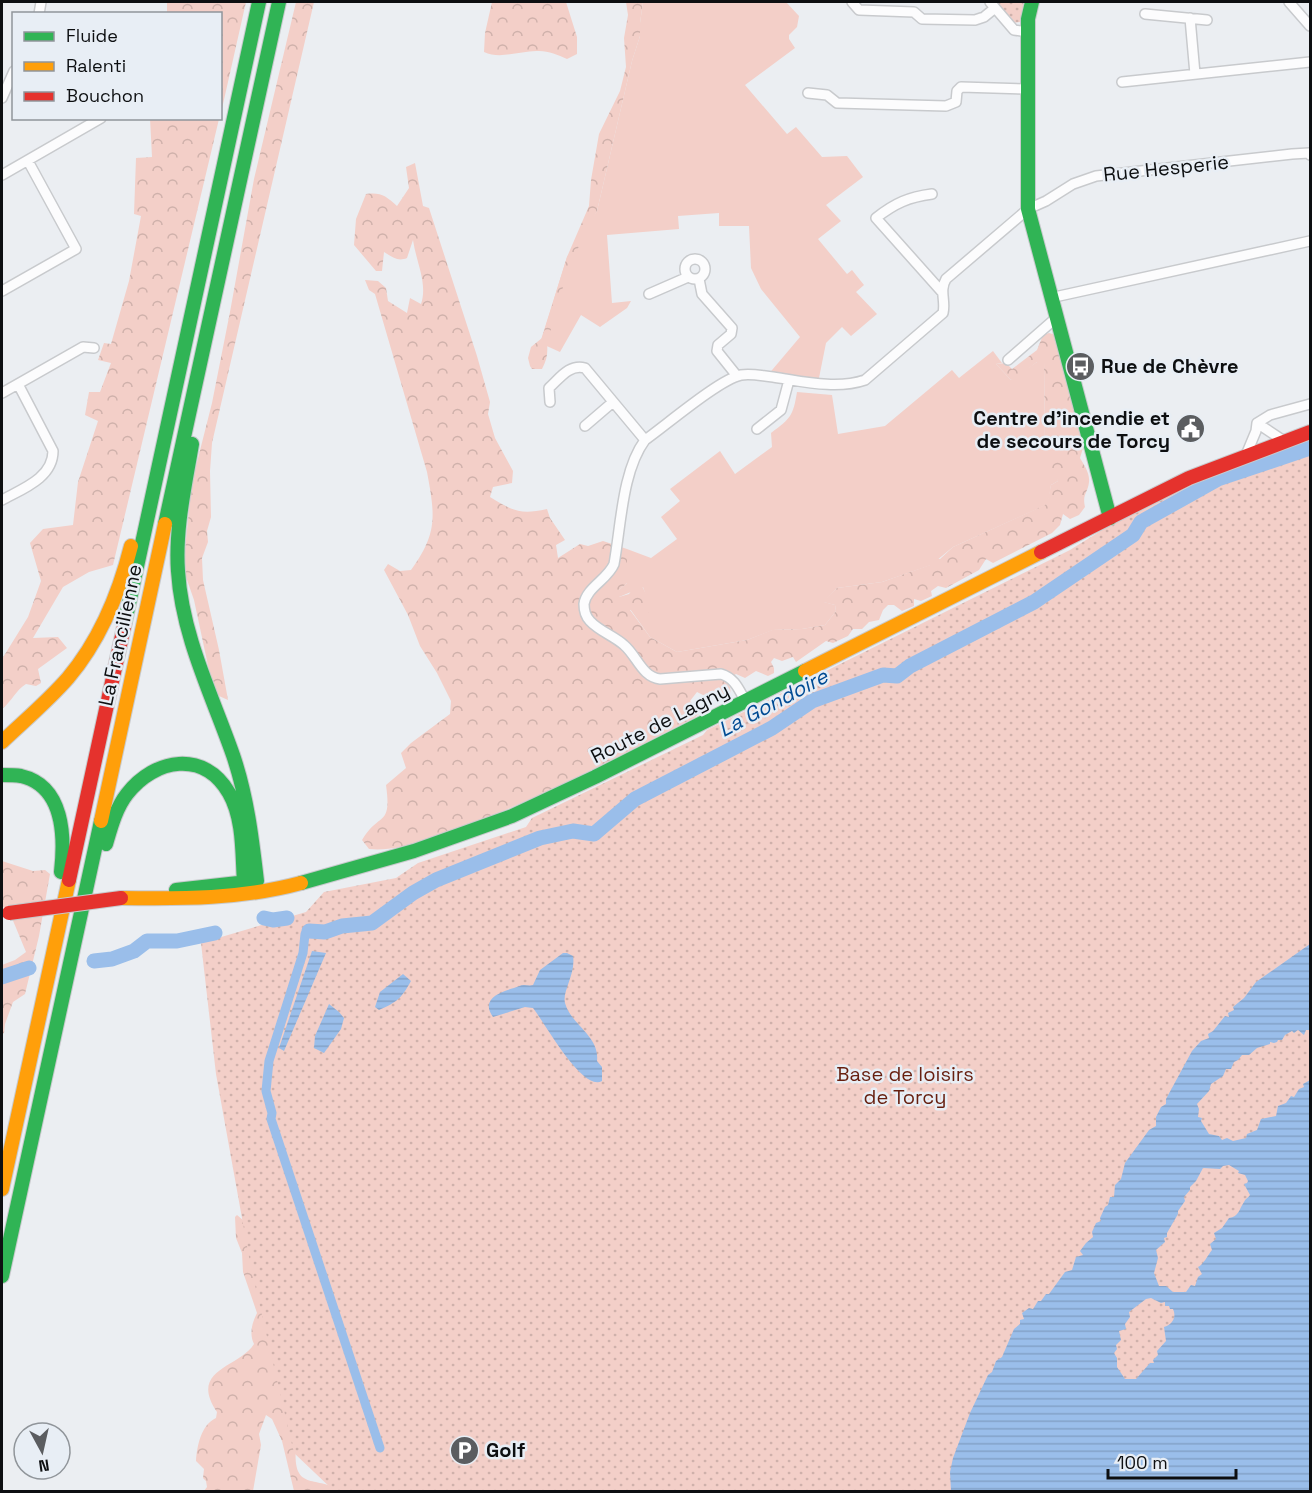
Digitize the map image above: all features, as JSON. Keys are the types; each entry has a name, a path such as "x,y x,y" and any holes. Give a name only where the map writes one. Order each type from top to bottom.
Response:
{"main road":[{"name":"La Francilienne","path":"2,1189 259,2"},
{"name":"La Francilienne","path":"2,1276 279,2"},
{"path":"1032,2 1028,32 1028,209 1110,518"},
{"path":"197,375 201,397 179,531 178,573 192,644 241,781 249,818 248,888"},
{"path":"1246,455 1311,432"},
{"path":"2,742 44,704 68,678 98,634 127,565 151,460 164,448"},
{"name":"Route de Lagny","path":"4,914 121,898 199,898 354,866 430,846 512,816 746,702 1189,478 1246,455"},
{"path":"73,946 86,931 111,823 119,805 137,782 158,767 178,763 195,765 207,770 223,783 238,817 248,888"},
{"path":"2,775 22,777 35,783 52,799 59,813 64,835 64,856 56,898 60,920"}],"street":[{"path":"852,2 859,10 914,12 922,19 978,20 992,5 1014,30 1028,32"},
{"path":"1289,2 1311,26"},
{"path":"1145,14 1208,20"},
{"path":"1190,18 1195,74"},
{"path":"1122,82 1311,62"},
{"path":"2,98 12,76"},
{"path":"808,93 827,95 837,103 946,106 956,102 957,91 961,87 1028,89"},
{"path":"2,175 98,120"},
{"name":"Rue Hesperie","path":"942,292 942,285 946,279 1028,209 1039,205 1073,184 1096,176 1292,154 1309,153 1311,155"},
{"path":"2,291 76,249 28,161"},
{"path":"746,702 731,678 721,674 660,679 651,677 624,645 592,623 585,611 585,599 611,571 632,466 638,449 645,440 737,376 753,374 789,380 840,384 865,380 939,318 944,309 942,292 876,218 913,196 932,194"},
{"path":"1050,298 1311,241"},
{"path":"649,294 688,277 699,279 704,275 706,268 703,262 698,259 686,264 685,271 688,277"},
{"path":"699,279 702,294 732,327 731,334 718,345 717,351 737,376"},
{"path":"1008,360 1056,318"},
{"path":"2,393 83,347 94,348"},
{"path":"550,402 549,388 570,369 578,366 585,368 645,440"},
{"path":"757,429 782,411 789,380"},
{"path":"2,500 41,478 53,460 53,451 18,384"},
{"path":"585,426 613,402"},
{"path":"1257,423 1270,415 1311,404"},
{"path":"1257,423 1284,441"},
{"path":"1246,455 1257,423"}],"green space":[{"path":"167,2 246,2 222,109 222,12 167,12"},
{"path":"296,2 314,2 212,443 211,517 207,531 208,542 202,558 203,580 228,700 219,696 213,689 194,600 186,577 184,558 192,482 212,403 254,179"},
{"path":"492,2 566,2 577,37 577,54 567,59 543,51 504,55 484,52 485,33"},
{"path":"626,2 643,2 640,36 632,61 597,211 569,266 547,343 545,363 542,369 532,369 528,358 531,347 542,338 567,257 589,206 599,134 620,91 626,67 624,38 628,15"},
{"path":"643,2 786,2 799,16 797,27 789,35 795,48 745,85 787,134 796,127 822,157 847,156 863,177 826,205 841,221 818,239 847,274 852,270 864,285 856,292 877,314 851,336 842,327 826,343 818,383 767,376 800,337 761,289 751,268 749,226 719,226 719,213 678,216 679,229 607,235 612,303 631,301 627,308 600,327 581,315 560,352 540,343 567,257 597,211 632,61 640,36"},
{"path":"995,2 1024,2 1020,22 1012,23"},
{"path":"150,120 219,120 113,565 89,572 63,587 33,638 58,637 67,648 38,669 41,683 36,686 26,684 2,709 2,659 28,617 41,581 30,543 43,529 73,525 78,482 98,421 85,415 89,392 100,392 111,363 98,360 104,343 111,344 129,281 141,216 134,214 136,158 152,157"},
{"path":"415,163 423,206 429,208 477,356 490,402 488,414 495,438 513,471 512,483 493,487 490,497 505,506 523,512 547,509 550,518 565,540 556,545 558,558 580,544 588,546 603,541 627,549 627,583 619,590 619,597 629,594 634,587 642,586 653,608 648,613 642,614 638,609 630,610 650,637 677,652 747,640 772,630 802,629 825,625 836,611 835,605 823,602 837,588 882,582 930,565 929,556 940,559 953,547 1047,504 1051,485 1058,481 1048,462 1052,450 1045,444 1044,362 1037,362 1011,380 996,364 1006,363 1012,369 1037,350 1043,335 1049,333 1056,335 1083,448 1080,458 1089,479 1084,499 1085,507 1079,515 1070,519 1063,514 1060,525 1052,533 993,563 986,559 979,570 946,588 938,586 931,591 932,596 921,601 914,599 914,606 902,611 894,605 888,605 879,620 869,622 862,629 853,629 848,636 833,643 826,641 796,662 793,657 782,661 774,658 771,662 774,673 768,676 756,671 745,678 736,674 725,681 730,687 731,697 726,699 722,692 709,698 697,692 690,701 698,709 699,714 694,718 553,789 430,839 406,846 369,849 362,840 386,814 386,785 406,768 401,753 450,714 451,701 420,646 408,615 384,570 388,564 400,571 411,570 426,545 433,512 427,472 375,294 369,290 365,280 378,281 386,288 388,301 407,313 410,298 421,304 423,288 421,272 413,240 407,258 398,259 384,252 382,271 376,271 354,245 356,219 366,194 383,196 397,206 409,188 406,167"},
{"path":"993,351 1002,363 996,364 1011,380 1037,362 1044,361 1045,443 1052,450 1058,481 1051,485 1048,504 953,547 931,565 882,582 837,588 824,602 835,605 836,611 825,625 773,630 747,640 677,652 650,637 630,609 638,609 646,596 643,587 619,597 619,590 627,583 627,549 651,558 677,539 661,517 680,501 670,489 720,451 735,474 772,447 771,433 790,416 797,392 832,395 838,434 885,426 952,370 959,378"},
{"name":"Base de loisirs de Torcy","path":"1310,442 1310,1491 334,1491 294,1453 251,1268 216,1074 201,943 306,912 324,892 396,878 418,863 526,827 532,818 703,735 707,730 1070,550 1107,527 1168,496"},
{"path":"2,861 33,871 45,870 50,874 39,936 25,994 13,1002 2,1034 2,965 26,952 9,911 2,906"},
{"path":"237,1215 243,1220 296,1445 298,1470 307,1480 341,1491 294,1491 282,1441 272,1419 266,1415 259,1434 261,1445 253,1491 204,1491 207,1487 203,1478 204,1469 196,1461 197,1449 203,1431 216,1418 217,1412 210,1398 208,1387 212,1378 219,1371 247,1352 254,1344 252,1328 257,1313 243,1272 242,1253 236,1238 235,1217"}],"water":[{"path":"1310,944 1310,1030 1306,1030 1304,1035 1298,1030 1294,1033 1292,1031 1282,1040 1270,1042 1249,1055 1242,1055 1234,1062 1231,1069 1226,1069 1223,1076 1211,1084 1209,1091 1197,1104 1198,1117 1202,1118 1201,1121 1209,1134 1219,1136 1222,1140 1227,1138 1233,1141 1246,1138 1247,1134 1257,1130 1261,1119 1276,1116 1278,1106 1286,1103 1291,1096 1294,1097 1299,1089 1304,1087 1303,1084 1310,1080 1310,1491 951,1491 950,1472 953,1458 970,1413 996,1361 1002,1357 1014,1329 1020,1324 1020,1320 1024,1319 1022,1313 1029,1308 1033,1309 1038,1301 1049,1294 1065,1272 1072,1270 1076,1257 1083,1255 1080,1251 1093,1237 1092,1232 1096,1223 1101,1221 1100,1218 1110,1197 1114,1197 1115,1185 1121,1179 1125,1163 1149,1130 1156,1126 1156,1117 1161,1107 1166,1104 1166,1099 1192,1051 1201,1041 1209,1038 1208,1034 1225,1016 1229,1017 1228,1013 1234,1010 1233,1007 1244,998 1256,982","holes":["1229,1165 1239,1171 1238,1173 1245,1175 1248,1181 1244,1184 1250,1195 1237,1214 1229,1218 1222,1228 1214,1233 1216,1239 1210,1244 1212,1250 1198,1267 1202,1274 1198,1277 1195,1286 1191,1285 1186,1292 1173,1292 1166,1286 1159,1286 1154,1273 1158,1258 1156,1250 1165,1242 1164,1238 1167,1237 1185,1201 1184,1197 1203,1168 1220,1169","1151,1298 1161,1303 1165,1302 1165,1306 1173,1309 1174,1318 1164,1327 1166,1341 1157,1351 1158,1355 1153,1360 1154,1363 1150,1363 1136,1379 1125,1379 1117,1367 1117,1358 1114,1353 1117,1349 1116,1345 1121,1340 1119,1331 1126,1329 1125,1324 1130,1317 1129,1312 1146,1299"]},
{"path":"312,951 326,953 284,1051 279,1048"},
{"path":"563,953 573,956 565,1003 568,1011 594,1044 597,1061 602,1067 602,1081 594,1082 575,1067 533,1008 525,1007 493,1017 490,1011 489,1005 493,997 520,986 533,985 540,970"},
{"path":"403,974 411,981 401,996 379,1010 375,1007 380,992"},
{"path":"329,1004 344,1018 341,1029 324,1053 314,1048 315,1036"}],"waterway":[{"name":"La Gondoire","path":"309,931 325,932 342,926 372,923 413,893 436,880 540,838 573,831 594,834 635,799 772,728 812,701 883,675 897,676 910,666 1034,602 1133,535 1141,522 1218,479 1310,448"},
{"name":"La Gondoire","path":"264,918 273,920 287,918"},
{"path":"309,931 305,934 303,953 269,1061 266,1091 272,1113 271,1119 380,1448"},
{"name":"La Gondoire","path":"94,961 112,959 134,951 147,941 177,941 215,933"},
{"name":"La Gondoire","path":"2,977 29,968"}],"traffic: fast":[{"path":"125,622 259,2"},
{"path":"165,524 279,2"},
{"path":"1032,2 1028,19 1028,209 1110,518"},
{"path":"192,444 178,539 177,555 181,595 185,619 199,665 238,770 248,817 257,881"},
{"path":"301,883 414,851 512,816 595,777 805,671"},
{"path":"106,844 120,805 138,782 165,767 179,764 193,765 219,779 234,803 241,837 244,883"},
{"path":"2,775 21,776 35,782 46,790 54,802 61,829 61,872"},
{"path":"2,1276 101,821"},
{"path":"176,890 256,881"}],"traffic: slow":[{"path":"101,821 165,524"},
{"path":"2,742 68,678 90,648 121,582 131,546"},
{"path":"805,671 1041,552"},
{"path":"2,1189 69,880"},
{"path":"121,898 189,898 234,895 301,883"}],"traffic: jam":[{"path":"1041,552 1189,478 1310,432"},
{"path":"69,880 125,622"},
{"path":"9,913 121,898"}],"place":[{"name":"Rue de Chèvre","path":"1080,366"},
{"name":"Centre d'incendie et de secours de Torcy","path":"1191,429"},
{"name":"Golf","path":"465,1450"}]}
